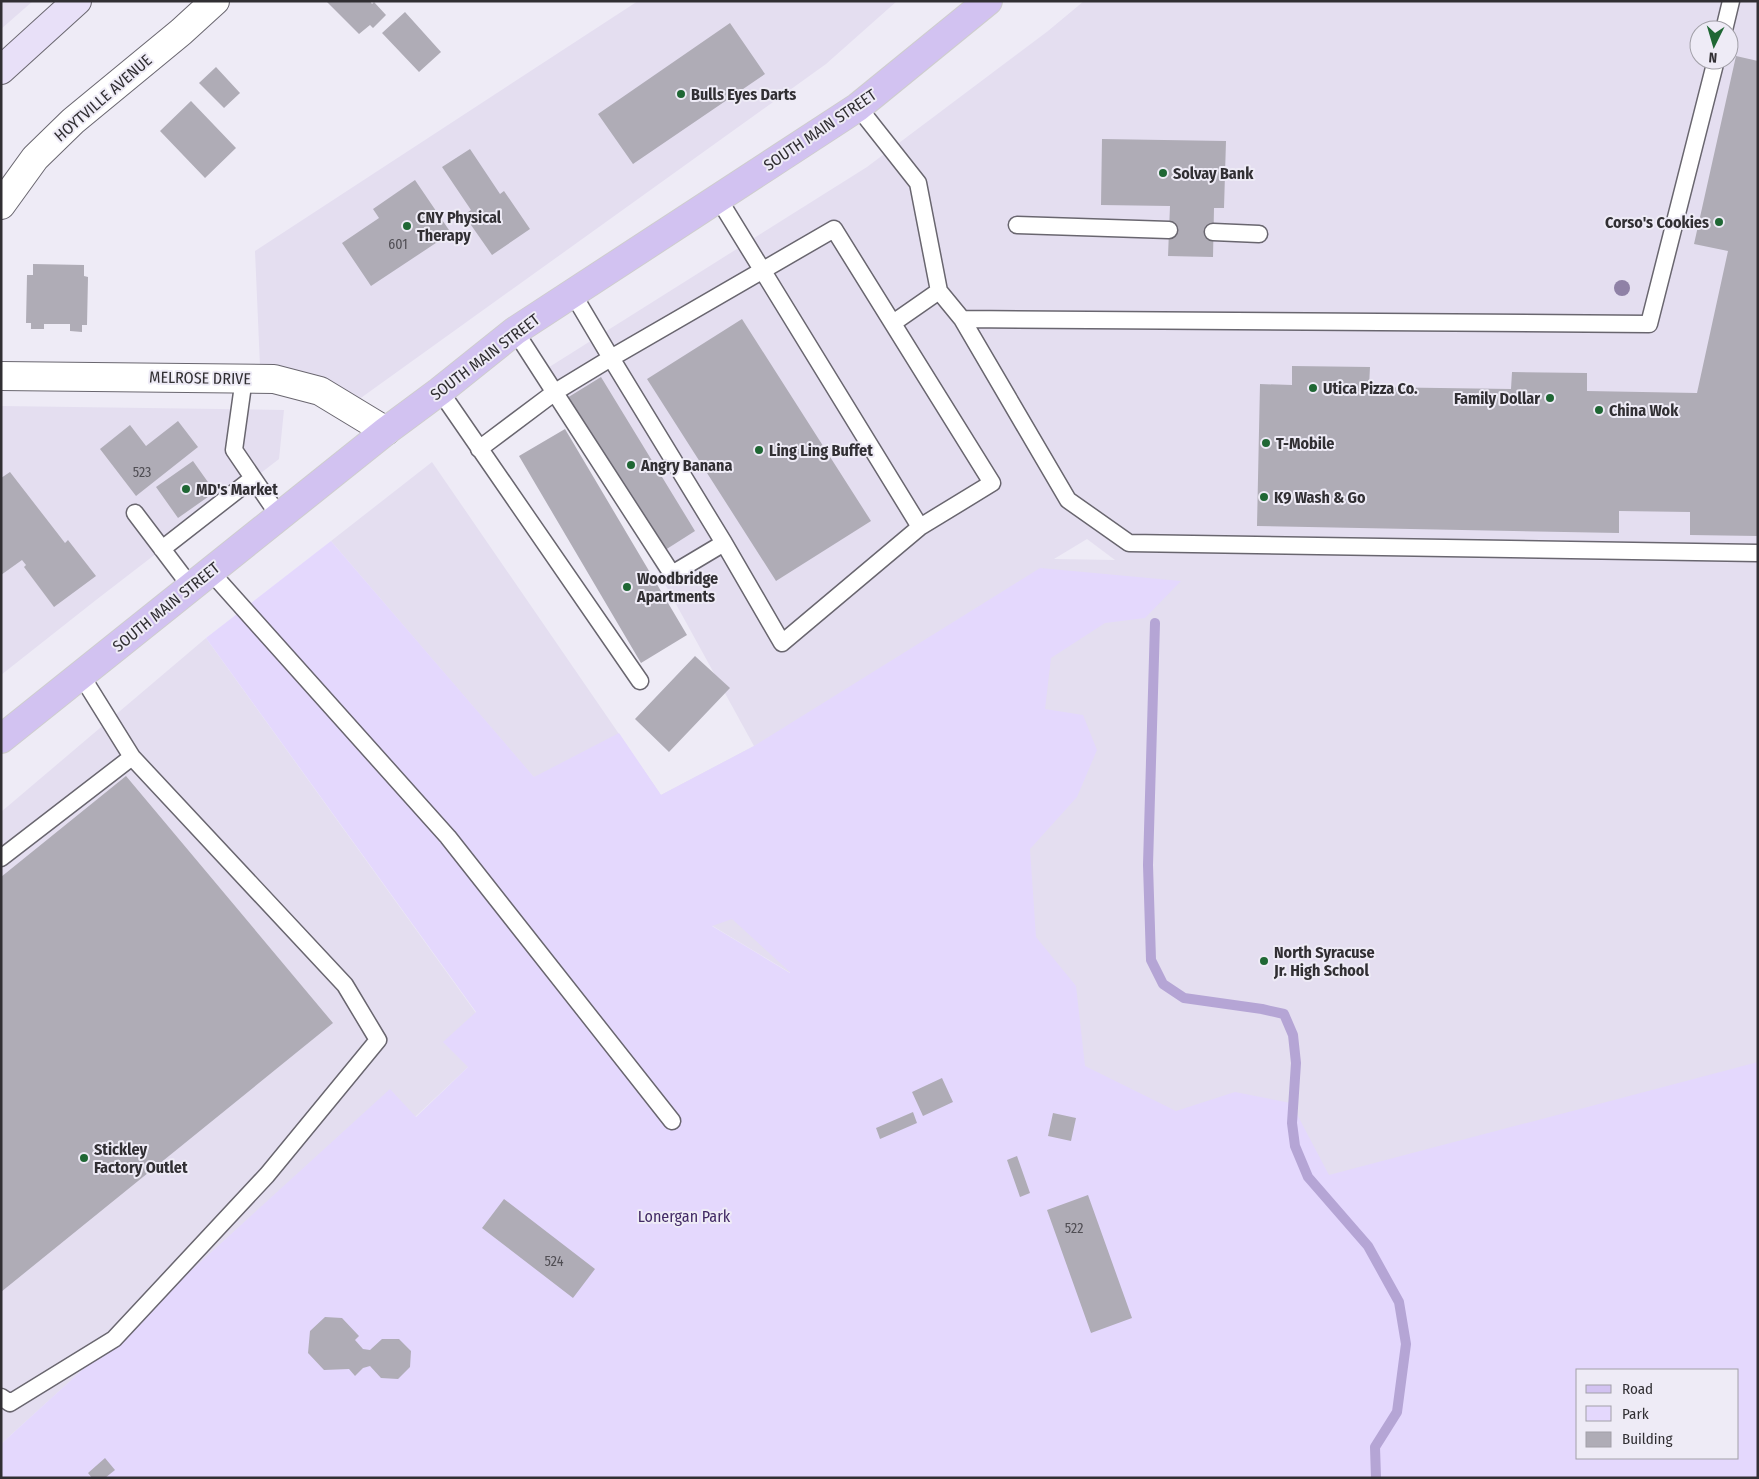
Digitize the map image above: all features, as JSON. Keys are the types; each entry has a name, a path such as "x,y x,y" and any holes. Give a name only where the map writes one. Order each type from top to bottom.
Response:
{"main road":[{"name":"SOUTH MAIN STREET","path":"1,739 514,331 574,294 858,107 988,1"}],"street":[{"path":"1,70 77,1"},
{"name":"HOYTVILLE AVENUE","path":"1,205 35,158 73,121 180,32 214,1"},
{"name":"MELROSE DRIVE","path":"1,376 274,379 320,391 386,431"}],"lane":[{"path":"1726,20 1731,1"},
{"path":"962,319 1649,324 1713,70"},
{"path":"858,107 918,183 939,291 962,319 1068,500 1129,543 1758,553"},
{"path":"718,198 920,527"},
{"path":"1017,225 1169,230"},
{"path":"479,449 556,392 611,358 834,229 992,483 920,527 782,643 724,543 611,358 574,294"},
{"path":"1213,232 1258,234"},
{"path":"892,323 939,291"},
{"path":"514,331 556,392 672,574 724,543"},
{"path":"244,378 234,450 279,516"},
{"path":"440,391 640,681"},
{"path":"162,549 253,478"},
{"path":"135,513 162,549 201,579 448,837 672,1121"},
{"path":"1,1397 10,1403 114,1339 267,1175 378,1040 345,985 132,757 81,675"},
{"path":"1,858 132,757"}],"shaded area":[{"path":"1,1 33,1 1,29"},
{"path":"638,1 897,1 826,64 358,400 260,366 255,251"},
{"path":"1084,1 1758,1 1758,1478 1115,1478 905,1042 635,879 590,843 331,541 432,462 661,795 754,746 649,555 535,376 867,167 1048,31","holes":["1087,539 1115,560 1054,559"]},
{"path":"1,406 284,410 279,459 1,675"},
{"path":"206,638 476,1013 468,1067 415,1117 390,1090 1,1444 1,812"}],"green space":[{"name":"Lonergan Park","path":"331,541 534,777 619,733 661,795 754,746 1040,568 1181,581 1145,618 1105,623 1051,658 1045,709 1083,715 1097,750 1077,797 1030,849 1036,937 1076,986 1085,1066 1176,1111 1235,1092 1291,1103 1329,1175 1758,1062 1758,1478 1,1478 1,1444 390,1089 416,1117 468,1067 443,1042 476,1012 206,638","holes":["732,919 790,973 712,926"]}],"building":[{"path":"326,1 370,1 372,4 374,2 386,15 373,28 370,25 359,34"},
{"path":"405,12 441,52 419,72 382,33"},
{"name":"Bulls Eyes Darts","path":"730,23 765,74 633,164 598,114"},
{"path":"1739,57 1758,61 1758,536 1690,535 1690,512 1619,511 1619,533 1257,526 1260,384 1292,385 1292,366 1370,367 1369,387 1511,389 1512,372 1587,373 1587,391 1697,393 1728,251 1694,244 1733,70 1739,70"},
{"path":"216,67 240,93 224,108 199,83"},
{"path":"191,101 236,148 205,178 160,131"},
{"name":"Solvay Bank","path":"1102,139 1226,141 1224,208 1214,208 1213,257 1168,256 1170,206 1101,205"},
{"path":"470,149 500,194 504,191 530,229 492,255 464,215 471,210 442,167"},
{"name":"CNY Physical Therapy","path":"415,180 451,233 371,286 342,243 379,218 373,209"},
{"path":"33,264 84,265 84,276 88,277 87,325 82,325 82,332 70,331 70,324 44,324 44,329 31,329 31,323 26,323 27,275 33,275"},
{"name":"Ling Ling Buffet","path":"742,319 871,521 776,581 647,379"},
{"name":"Angry Banana","path":"601,377 695,531 662,552 567,398"},
{"path":"178,421 198,447 136,496 100,449 130,425 146,446"},
{"name":"Woodbridge Apartments","path":"565,429 687,635 641,663 519,456"},
{"name":"MD's Market","path":"193,461 215,492 178,518 156,487"},
{"path":"10,472 65,543 68,540 96,576 54,607 24,567 26,565 22,560 1,575 1,478"},
{"path":"695,656 730,688 669,752 635,719"},
{"name":"Stickley Factory Outlet","path":"126,776 333,1023 1,1292 1,877"},
{"path":"942,1078 953,1102 923,1116 912,1092"},
{"path":"913,1112 917,1123 880,1139 876,1128"},
{"path":"1053,1113 1076,1118 1071,1141 1048,1136"},
{"path":"1017,1156 1030,1193 1020,1197 1007,1160"},
{"path":"1088,1195 1132,1318 1091,1333 1047,1210"},
{"path":"504,1199 595,1269 573,1298 482,1228"},
{"path":"325,1317 342,1318 359,1336 355,1340 363,1349 370,1350 382,1339 399,1339 411,1351 410,1367 398,1379 381,1378 370,1366 363,1368 355,1376 349,1369 324,1370 308,1353 310,1331"},
{"path":"105,1458 115,1470 105,1478 92,1478 88,1473"}],"waterway":[{"path":"1155,623 1148,865 1151,960 1163,984 1184,998 1284,1014 1293,1035 1296,1063 1292,1123 1295,1146 1308,1177 1368,1246 1399,1302 1406,1344 1397,1412 1375,1447 1376,1478"}],"place":[{"name":"Bulls Eyes Darts","path":"681,94"},
{"name":"Solvay Bank","path":"1163,173"},
{"name":"Corso's Cookies","path":"1719,222"},
{"name":"CNY Physical Therapy","path":"407,226"},
{"name":"Utica Pizza Co.","path":"1313,388"},
{"name":"Family Dollar","path":"1550,398"},
{"name":"China Wok","path":"1599,410"},
{"name":"T-Mobile","path":"1266,443"},
{"name":"Ling Ling Buffet","path":"759,450"},
{"name":"Angry Banana","path":"631,465"},
{"name":"MD's Market","path":"186,489"},
{"name":"K9 Wash & Go","path":"1264,497"},
{"name":"Woodbridge Apartments","path":"627,587"},
{"name":"North Syracuse Jr. High School","path":"1264,961"},
{"name":"Stickley Factory Outlet","path":"84,1158"}]}
